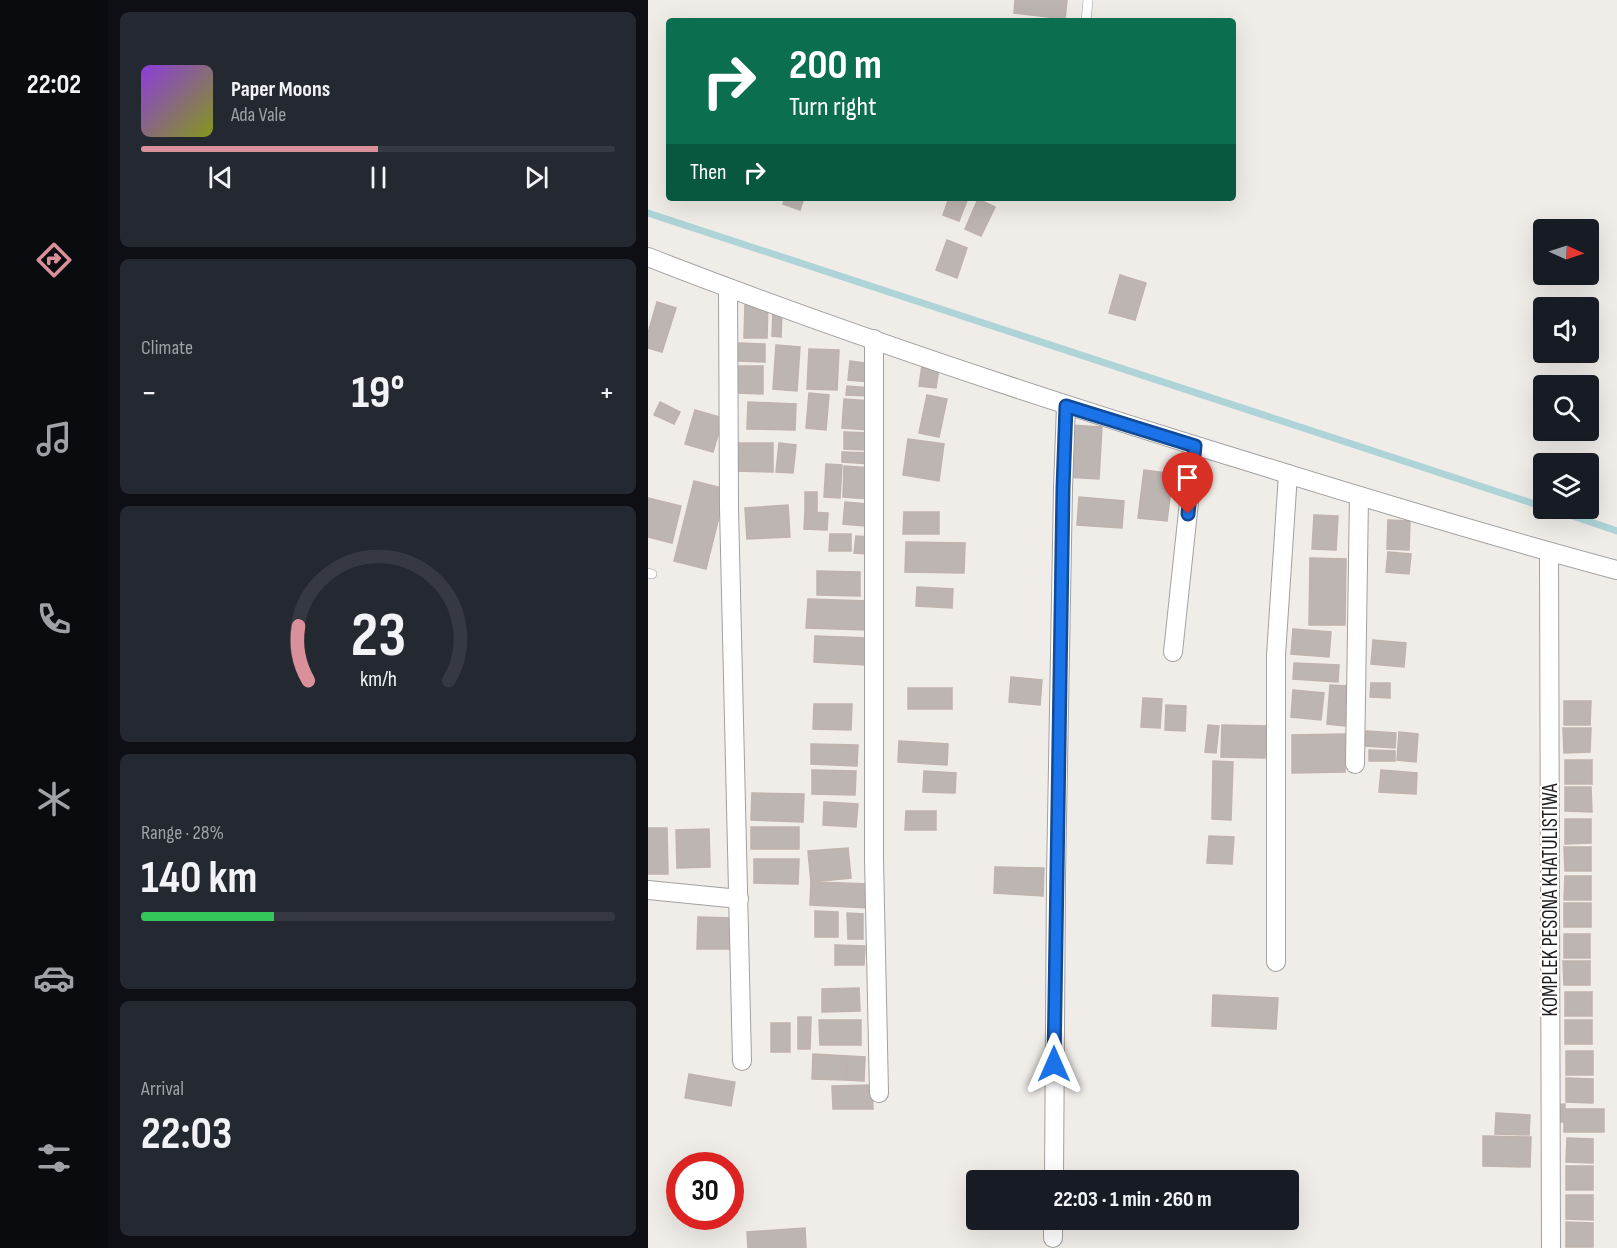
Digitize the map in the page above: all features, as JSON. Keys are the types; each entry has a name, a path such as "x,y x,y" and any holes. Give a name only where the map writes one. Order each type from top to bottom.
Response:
{"street":[{"path":"648,257 728,288 1066,406 1359,496 1617,570"},
{"path":"728,288 729,508 742,1061"},
{"path":"874,339 874,860 879,1093"},
{"path":"1054,1170 1056,876 1066,406"},
{"path":"1173,652 1195,446"},
{"path":"1276,962 1276,655 1288,474"},
{"path":"1355,764 1359,496"},
{"name":"KOMPLEK PESONA KHATULISTIWA","path":"1550,552 1551,1248"},
{"path":"648,890 739,900"}],"lane":[{"path":"1086,18 1088,0"}],"building":[{"path":"1015,0 1067,0 1065,18 1014,13"},
{"path":"784,201 803,201 800,210 783,204"},
{"path":"948,201 967,201 959,221 943,215"},
{"path":"977,201 995,207 981,236 965,229"},
{"path":"947,240 967,248 957,278 936,270"},
{"path":"1120,275 1146,283 1135,320 1109,313"},
{"path":"657,302 676,308 662,352 648,348 648,333"},
{"path":"745,304 768,304 767,338 744,338"},
{"path":"773,310 782,310 781,337 772,336"},
{"path":"739,343 765,344 765,362 738,361"},
{"path":"776,345 800,347 797,391 773,389"},
{"path":"809,349 839,350 837,390 807,389"},
{"path":"850,361 872,364 870,382 848,380"},
{"path":"922,365 939,368 936,388 919,386"},
{"path":"737,366 763,366 763,394 736,393"},
{"path":"847,386 870,388 870,396 846,395"},
{"path":"809,393 829,395 826,430 806,428"},
{"path":"927,395 947,399 939,437 919,433"},
{"path":"844,399 871,401 869,430 842,428"},
{"path":"660,402 680,412 674,424 654,415"},
{"path":"748,402 796,404 795,430 747,429"},
{"path":"695,410 723,418 713,452 685,444"},
{"path":"1069,425 1102,427 1099,479 1066,477"},
{"path":"844,432 870,433 869,450 844,449"},
{"path":"908,439 944,444 939,481 903,475"},
{"path":"735,443 773,443 773,472 734,471"},
{"path":"779,443 796,445 793,473 776,472"},
{"path":"842,452 872,453 871,464 842,462"},
{"path":"826,464 842,465 840,498 824,497"},
{"path":"844,466 871,468 870,499 843,497"},
{"path":"1144,470 1173,474 1167,521 1138,518"},
{"path":"694,481 726,489 706,569 674,561"},
{"path":"805,492 817,492 817,512 805,512"},
{"path":"1079,497 1124,501 1122,528 1077,525"},
{"path":"648,498 681,506 672,543 648,537"},
{"path":"845,502 867,504 865,526 843,524"},
{"path":"788,505 790,537 747,539 745,508"},
{"path":"805,512 828,513 827,530 804,529"},
{"path":"904,512 939,512 939,534 903,534"},
{"path":"1314,515 1338,516 1336,550 1312,549"},
{"path":"1388,520 1410,521 1409,550 1387,549"},
{"path":"830,534 851,534 851,551 829,551"},
{"path":"856,536 870,537 868,554 854,553"},
{"path":"906,542 965,543 964,573 905,572"},
{"path":"1388,552 1411,554 1409,574 1386,572"},
{"path":"1310,558 1346,559 1345,625 1309,625"},
{"path":"817,571 860,572 860,596 817,595"},
{"path":"917,587 953,589 952,608 916,606"},
{"path":"808,599 869,601 868,630 806,628"},
{"path":"1293,629 1331,632 1329,657 1291,654"},
{"path":"815,636 868,638 866,665 814,662"},
{"path":"1373,640 1406,643 1404,667 1371,664"},
{"path":"1294,663 1339,665 1338,682 1293,679"},
{"path":"1011,677 1042,680 1040,705 1009,702"},
{"path":"1371,683 1390,683 1390,698 1370,697"},
{"path":"1330,685 1347,686 1345,726 1327,724"},
{"path":"908,688 952,688 952,709 908,709"},
{"path":"1293,690 1324,693 1321,720 1291,717"},
{"path":"1143,698 1162,699 1160,728 1141,727"},
{"path":"1564,701 1591,701 1590,725 1564,725"},
{"path":"814,704 852,704 851,730 813,729"},
{"path":"1166,705 1186,706 1185,731 1165,730"},
{"path":"1208,725 1219,726 1216,753 1205,752"},
{"path":"1222,725 1266,726 1265,758 1221,757"},
{"path":"1563,728 1591,728 1590,752 1564,753"},
{"path":"1366,731 1396,733 1395,748 1365,746"},
{"path":"1399,732 1418,734 1416,762 1397,760"},
{"path":"1345,734 1345,772 1292,773 1292,735"},
{"path":"899,741 948,744 947,765 898,762"},
{"path":"811,744 858,745 857,766 811,764"},
{"path":"1369,750 1395,751 1395,761 1369,761"},
{"path":"1565,760 1592,760 1592,784 1565,784"},
{"path":"1213,761 1233,762 1231,820 1212,819"},
{"path":"812,770 856,771 855,795 812,794"},
{"path":"1381,770 1417,773 1416,794 1379,792"},
{"path":"924,771 956,773 955,793 923,792"},
{"path":"1565,787 1591,787 1592,812 1565,811"},
{"path":"752,793 804,794 803,822 751,820"},
{"path":"824,802 858,804 856,827 823,825"},
{"path":"906,811 936,811 936,830 905,830"},
{"path":"1565,819 1591,819 1591,843 1565,844"},
{"path":"751,827 799,827 799,849 751,849"},
{"path":"648,828 667,828 668,874 648,874"},
{"path":"709,829 710,867 677,868 676,830"},
{"path":"1209,836 1234,837 1232,864 1207,863"},
{"path":"1564,847 1591,847 1591,871 1565,871"},
{"path":"848,848 851,878 811,882 808,851"},
{"path":"754,859 799,859 798,884 754,883"},
{"path":"995,867 1044,868 1043,896 994,893"},
{"path":"1565,876 1591,876 1591,900 1564,900"},
{"path":"811,882 871,884 870,908 810,905"},
{"path":"1564,903 1591,903 1591,927 1564,927"},
{"path":"815,911 838,912 838,937 815,937"},
{"path":"847,913 863,914 863,939 848,939"},
{"path":"698,917 732,918 731,949 697,949"},
{"path":"1564,934 1590,934 1590,958 1564,958"},
{"path":"835,945 865,946 864,965 835,965"},
{"path":"1563,961 1590,961 1590,985 1564,985"},
{"path":"859,988 860,1011 822,1012 822,989"},
{"path":"1565,992 1592,992 1592,1016 1565,1016"},
{"path":"1213,995 1278,998 1276,1029 1212,1026"},
{"path":"798,1017 811,1017 810,1049 798,1049"},
{"path":"819,1020 861,1020 861,1045 820,1045"},
{"path":"1565,1020 1592,1020 1592,1044 1565,1044"},
{"path":"771,1023 790,1023 790,1052 771,1052"},
{"path":"1566,1051 1593,1051 1593,1075 1566,1075"},
{"path":"813,1054 848,1056 846,1080 812,1079"},
{"path":"848,1056 865,1057 864,1081 846,1080"},
{"path":"689,1074 735,1082 731,1106 685,1098"},
{"path":"1566,1078 1593,1079 1593,1103 1566,1102"},
{"path":"872,1085 873,1109 833,1109 832,1086"},
{"path":"1565,1104 1565,1109 1604,1109 1604,1132 1564,1132 1564,1122 1552,1122 1552,1105"},
{"path":"1496,1113 1530,1115 1529,1135 1495,1134"},
{"path":"1483,1136 1531,1137 1530,1167 1483,1166"},
{"path":"1567,1138 1593,1139 1593,1163 1566,1162"},
{"path":"1566,1166 1593,1166 1593,1190 1566,1190"},
{"path":"1566,1195 1593,1195 1593,1220 1566,1219"},
{"path":"1566,1222 1593,1223 1593,1247 1566,1247"},
{"path":"805,1228 806,1248 748,1248 747,1232"}],"waterway":[{"path":"648,213 1533,503"},
{"path":"1582,519 1617,531"}],"route":[{"path":"1054,1064 1066,406 1195,446 1188,514"}]}
